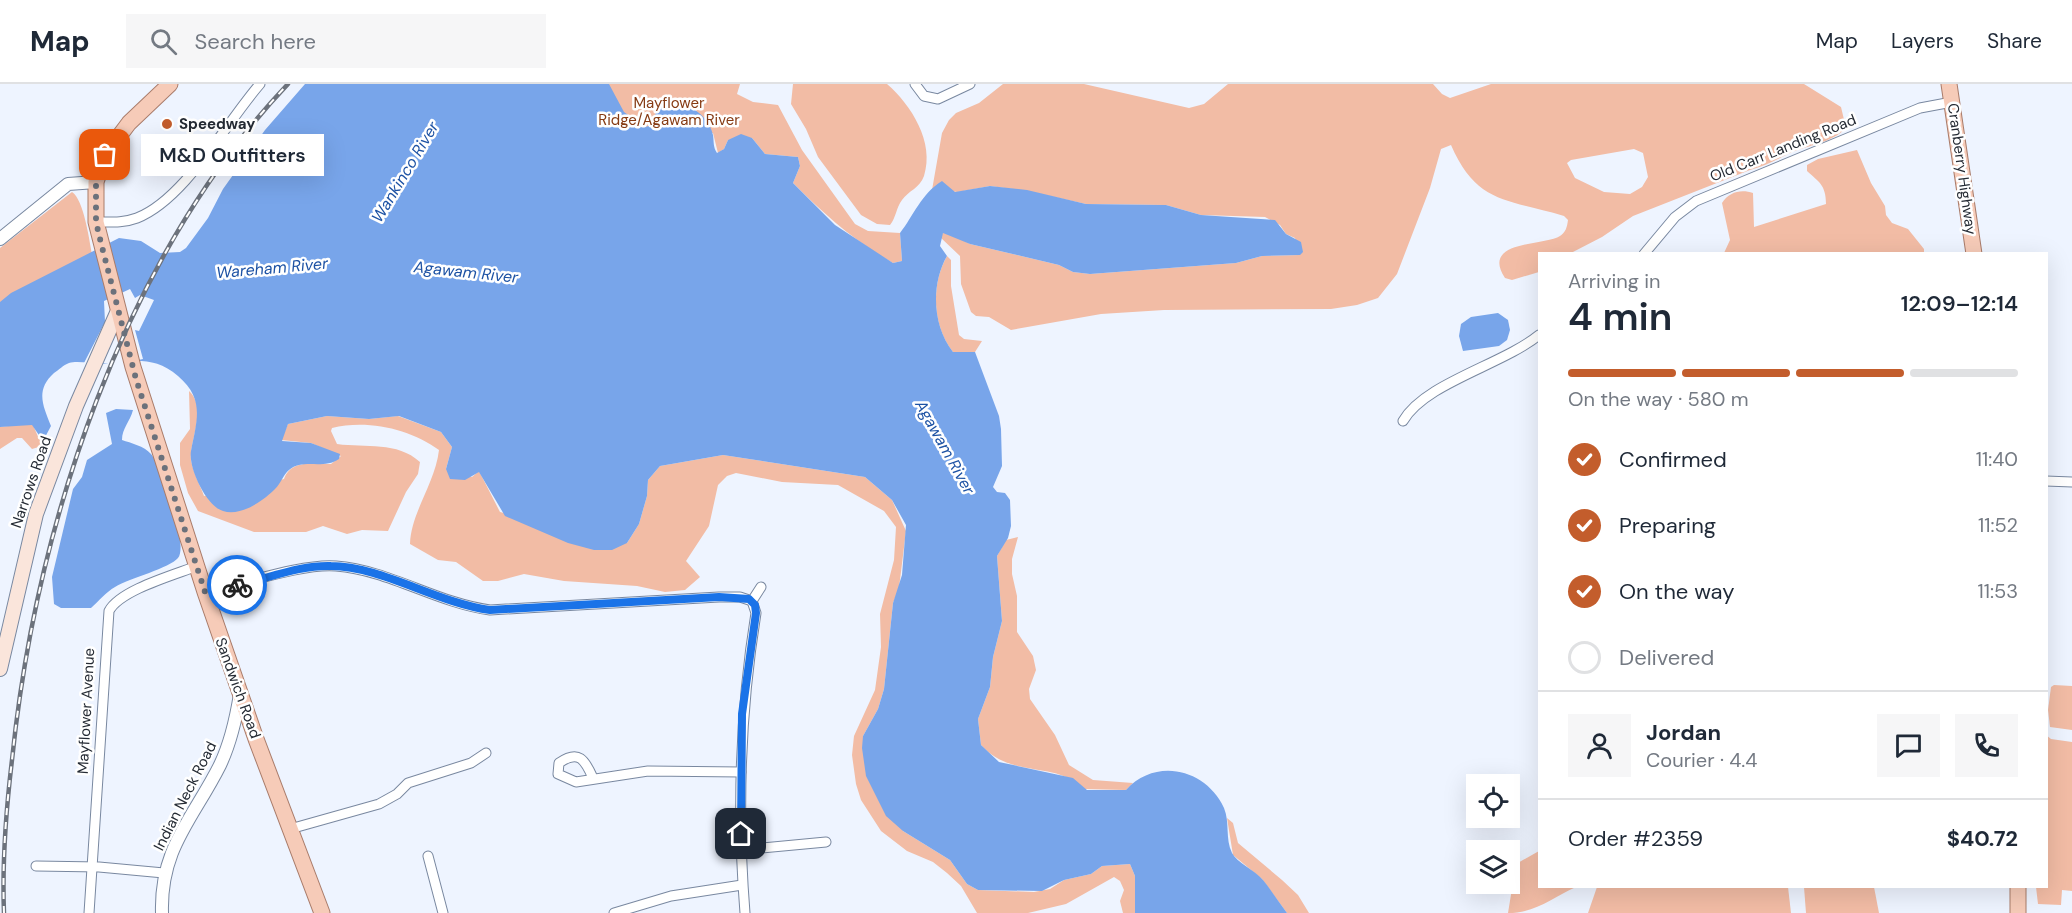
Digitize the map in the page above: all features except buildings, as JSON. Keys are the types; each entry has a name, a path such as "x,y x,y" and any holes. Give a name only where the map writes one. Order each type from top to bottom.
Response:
{"main road":[{"path":"96,182 111,144 170,84"},
{"name":"Cranberry Highway","path":"1950,84 1974,252"},
{"name":"Sandwich Road","path":"96,182 96,222 116,306 205,592 240,694 322,913"},
{"name":"Narrows Road","path":"0,669 36,514 116,306"},
{"path":"2018,888 2018,913"}],"street":[{"path":"96,222 132,219 165,201 196,166 260,84"},
{"path":"915,84 924,96 938,99 970,84"},
{"name":"Old Carr Landing Road","path":"1646,252 1675,217 1696,201 1920,108 1952,102"},
{"path":"0,239 68,184 96,182"},
{"path":"1403,421 1420,400 1523,348 1538,336"},
{"path":"2048,481 2072,482"},
{"name":"Mayflower Avenue","path":"89,913 109,611 112,605 130,593 197,566"},
{"path":"205,592 304,569 332,566 357,569 454,602 490,610 719,597 740,597 752,601"},
{"path":"752,601 761,587"},
{"path":"745,913 741,850 742,714 756,613 752,601"},
{"name":"Indian Neck Road","path":"162,913 164,873 177,840 225,753 233,731 240,694"},
{"path":"290,829 379,804 397,794 408,783 471,763 486,753"},
{"path":"593,778 648,771 741,772"},
{"path":"741,850 826,842"},
{"path":"428,856 443,913"},
{"path":"36,866 93,866 164,873"},
{"path":"614,913 671,896 742,885"}],"green space":[{"name":"Mayflower Ridge/Agawam River","path":"574,84 740,84 737,94 753,102 778,105 802,150 855,224 868,231 900,233 902,261 893,263 865,246 793,183 800,166 798,157 765,154 752,138 728,140 724,149 718,153 713,133 650,134"},
{"path":"793,84 887,84 912,113 923,137 927,163 922,180 902,200 890,225 877,224 861,215 818,157 806,129 791,104"},
{"path":"1003,84 1084,84 1189,108 1204,104 1228,84 1433,84 1442,94 1450,98 1491,84 1804,84 1841,107 1846,128 1827,140 1633,216 1602,237 1573,252 1538,252 1538,272 1512,280 1505,278 1500,266 1501,257 1518,246 1560,236 1566,229 1568,220 1564,216 1497,197 1484,189 1461,165 1451,145 1441,149 1430,188 1397,274 1378,298 1357,305 1331,309 1164,310 1101,314 1011,330 989,317 976,316 971,312 961,284 960,256 940,237 943,233 948,232 970,244 1059,265 1073,272 1090,274 1236,263 1262,256 1300,255 1295,238 1286,234 1280,225 1265,217 1201,215 1166,205 1086,204 1027,191 990,186 958,192 932,190 942,133 956,113 979,103","holes":["1634,149 1643,153 1648,177 1642,187 1630,194 1604,192 1575,178 1567,163 1571,160"]},
{"path":"1857,150 1871,183 1885,206 1886,215 1892,223 1908,229 1924,252 1724,252 1730,240 1722,203 1732,194 1744,191 1753,193 1754,227 1826,204 1823,188 1807,171 1807,165 1818,159"},
{"path":"72,192 83,211 92,254 66,266 0,312 0,248"},
{"path":"947,256 951,260 951,286 959,335 964,339 982,341 975,352 953,352 941,330 936,292 938,279"},
{"path":"189,391 197,407 191,460 204,496 284,479 287,473 297,465 331,464 341,456 311,443 281,440 288,424 327,416 369,419 398,416 441,432 452,447 446,469 472,477 479,471 500,512 627,543 639,524 647,496 648,480 660,466 723,455 865,477 892,500 906,531 899,588 893,603 884,689 878,709 863,736 903,831 950,860 967,884 978,890 1034,892 1050,889 1064,880 1091,874 1102,866 1130,864 1135,876 1135,913 1123,913 1120,901 1124,890 1120,881 1114,877 1066,904 1028,913 977,913 961,886 947,873 933,862 907,851 881,831 861,800 852,755 854,736 875,690 881,647 880,614 894,560 896,527 884,511 838,485 782,482 736,473 727,476 718,485 709,526 686,561 700,577 685,590 665,592 637,586 564,581 524,574 498,581 483,581 456,562 438,560 410,544 414,521 433,475 439,450 402,431 374,425 360,425 332,428 331,431 337,444 391,448 411,455 420,462 418,474 406,492 388,531 362,530 347,534 323,526 306,532 254,532 198,511 188,493 180,465 180,443 190,429"},
{"path":"33,425 39,439 43,441 42,446 32,449 22,438 17,438 0,449 0,427"},
{"path":"1018,537 1012,559 1012,574 1017,596 1017,632 1033,656 1036,670 1029,689 1030,699 1055,735 1069,765 1093,780 1133,783 1126,790 1084,789 1073,780 1060,775 1006,762 981,745 978,719 990,687 993,657 1002,621 997,556 1006,540"},
{"path":"2054,685 2072,686 2072,730 2050,727 2048,710 2051,687"},
{"path":"2048,737 2072,742 2072,891 2062,890 2061,905 2038,904 2036,888 2048,888"},
{"path":"1227,818 1233,823 1238,843 1298,895 1309,913 1287,913 1262,879 1233,855"},
{"path":"1538,852 1538,888 1574,888 1535,908 1508,913 1511,894 1520,894 1520,862"},
{"path":"1597,888 1788,888 1791,913 1588,913"},
{"path":"1804,888 1874,888 1879,913 1806,913"}],"water":[{"path":"305,84 609,84 624,112 645,127 652,125 661,103 685,105 706,120 713,135 717,153 724,149 728,140 741,134 752,138 765,154 798,157 800,166 793,183 835,225 893,263 902,261 900,233 923,198 942,181 955,192 990,186 1027,190 1086,204 1166,205 1201,215 1275,220 1286,234 1301,242 1303,252 1300,255 1262,256 1236,263 1090,274 1073,272 1059,265 970,244 943,233 940,246 947,256 938,279 936,304 941,330 953,352 975,352 999,416 1001,429 1002,466 993,487 997,492 1005,493 1010,500 1011,526 1008,538 997,556 1002,621 993,657 990,687 978,719 981,745 999,762 1073,778 1087,790 1126,790 1151,773 1165,771 1193,776 1216,795 1224,808 1229,842 1234,857 1263,880 1287,913 1135,913 1135,876 1130,864 1102,866 1091,874 1064,880 1042,891 978,890 967,884 950,860 903,831 886,816 866,776 862,748 863,736 878,709 884,689 893,603 902,575 906,525 892,500 865,477 723,455 660,466 648,480 647,496 639,524 627,543 612,550 594,550 568,543 505,516 479,472 465,480 450,479 446,469 452,447 441,432 399,416 369,419 327,416 288,424 282,441 311,443 340,454 339,459 326,464 307,464 295,467 287,472 275,489 265,498 244,510 223,511 210,502 192,466 191,451 197,410 192,393 187,385 169,369 151,362 101,364 73,362 67,364 54,373 44,386 43,405 51,426 43,441 32,425 0,427 0,302 11,293 119,238 141,241 160,253 180,252 186,248 208,218 223,189 265,130"},
{"path":"1498,313 1508,320 1510,330 1507,340 1499,346 1463,351 1459,336 1461,324 1471,317"},
{"path":"116,409 133,410 123,432 122,440 137,445 151,454 161,474 177,523 180,538 178,558 159,569 115,587 91,608 61,608 54,604 52,577 73,489 82,477 87,460 112,444 106,413"}],"pier":[{"path":"130,289 135,298 140,295 154,300 139,331 135,330 143,359 125,363 84,363 105,322 104,301"}],"railway":[{"path":"4,913 6,817 24,671 42,580 66,489 97,399 134,312 179,230 230,153 288,84"}],"way so far":[{"path":"105,155 96,182 96,222 117,313 136,379 205,592 237,585"}],"place":[{"name":"Speedway","path":"167,124"},
{"name":"M&D Outfitters","path":"105,155"}],"route":[{"path":"237,585 304,569 332,566 357,569 454,602 490,610 719,597 749,599 755,605 756,613 742,714 741,834"}],"water label":[{"name":"Wankinco River","path":"405,172"},
{"name":"Wareham River","path":"272,268"},
{"name":"Agawam River","path":"466,272"},
{"name":"Agawam River","path":"945,447"}]}
